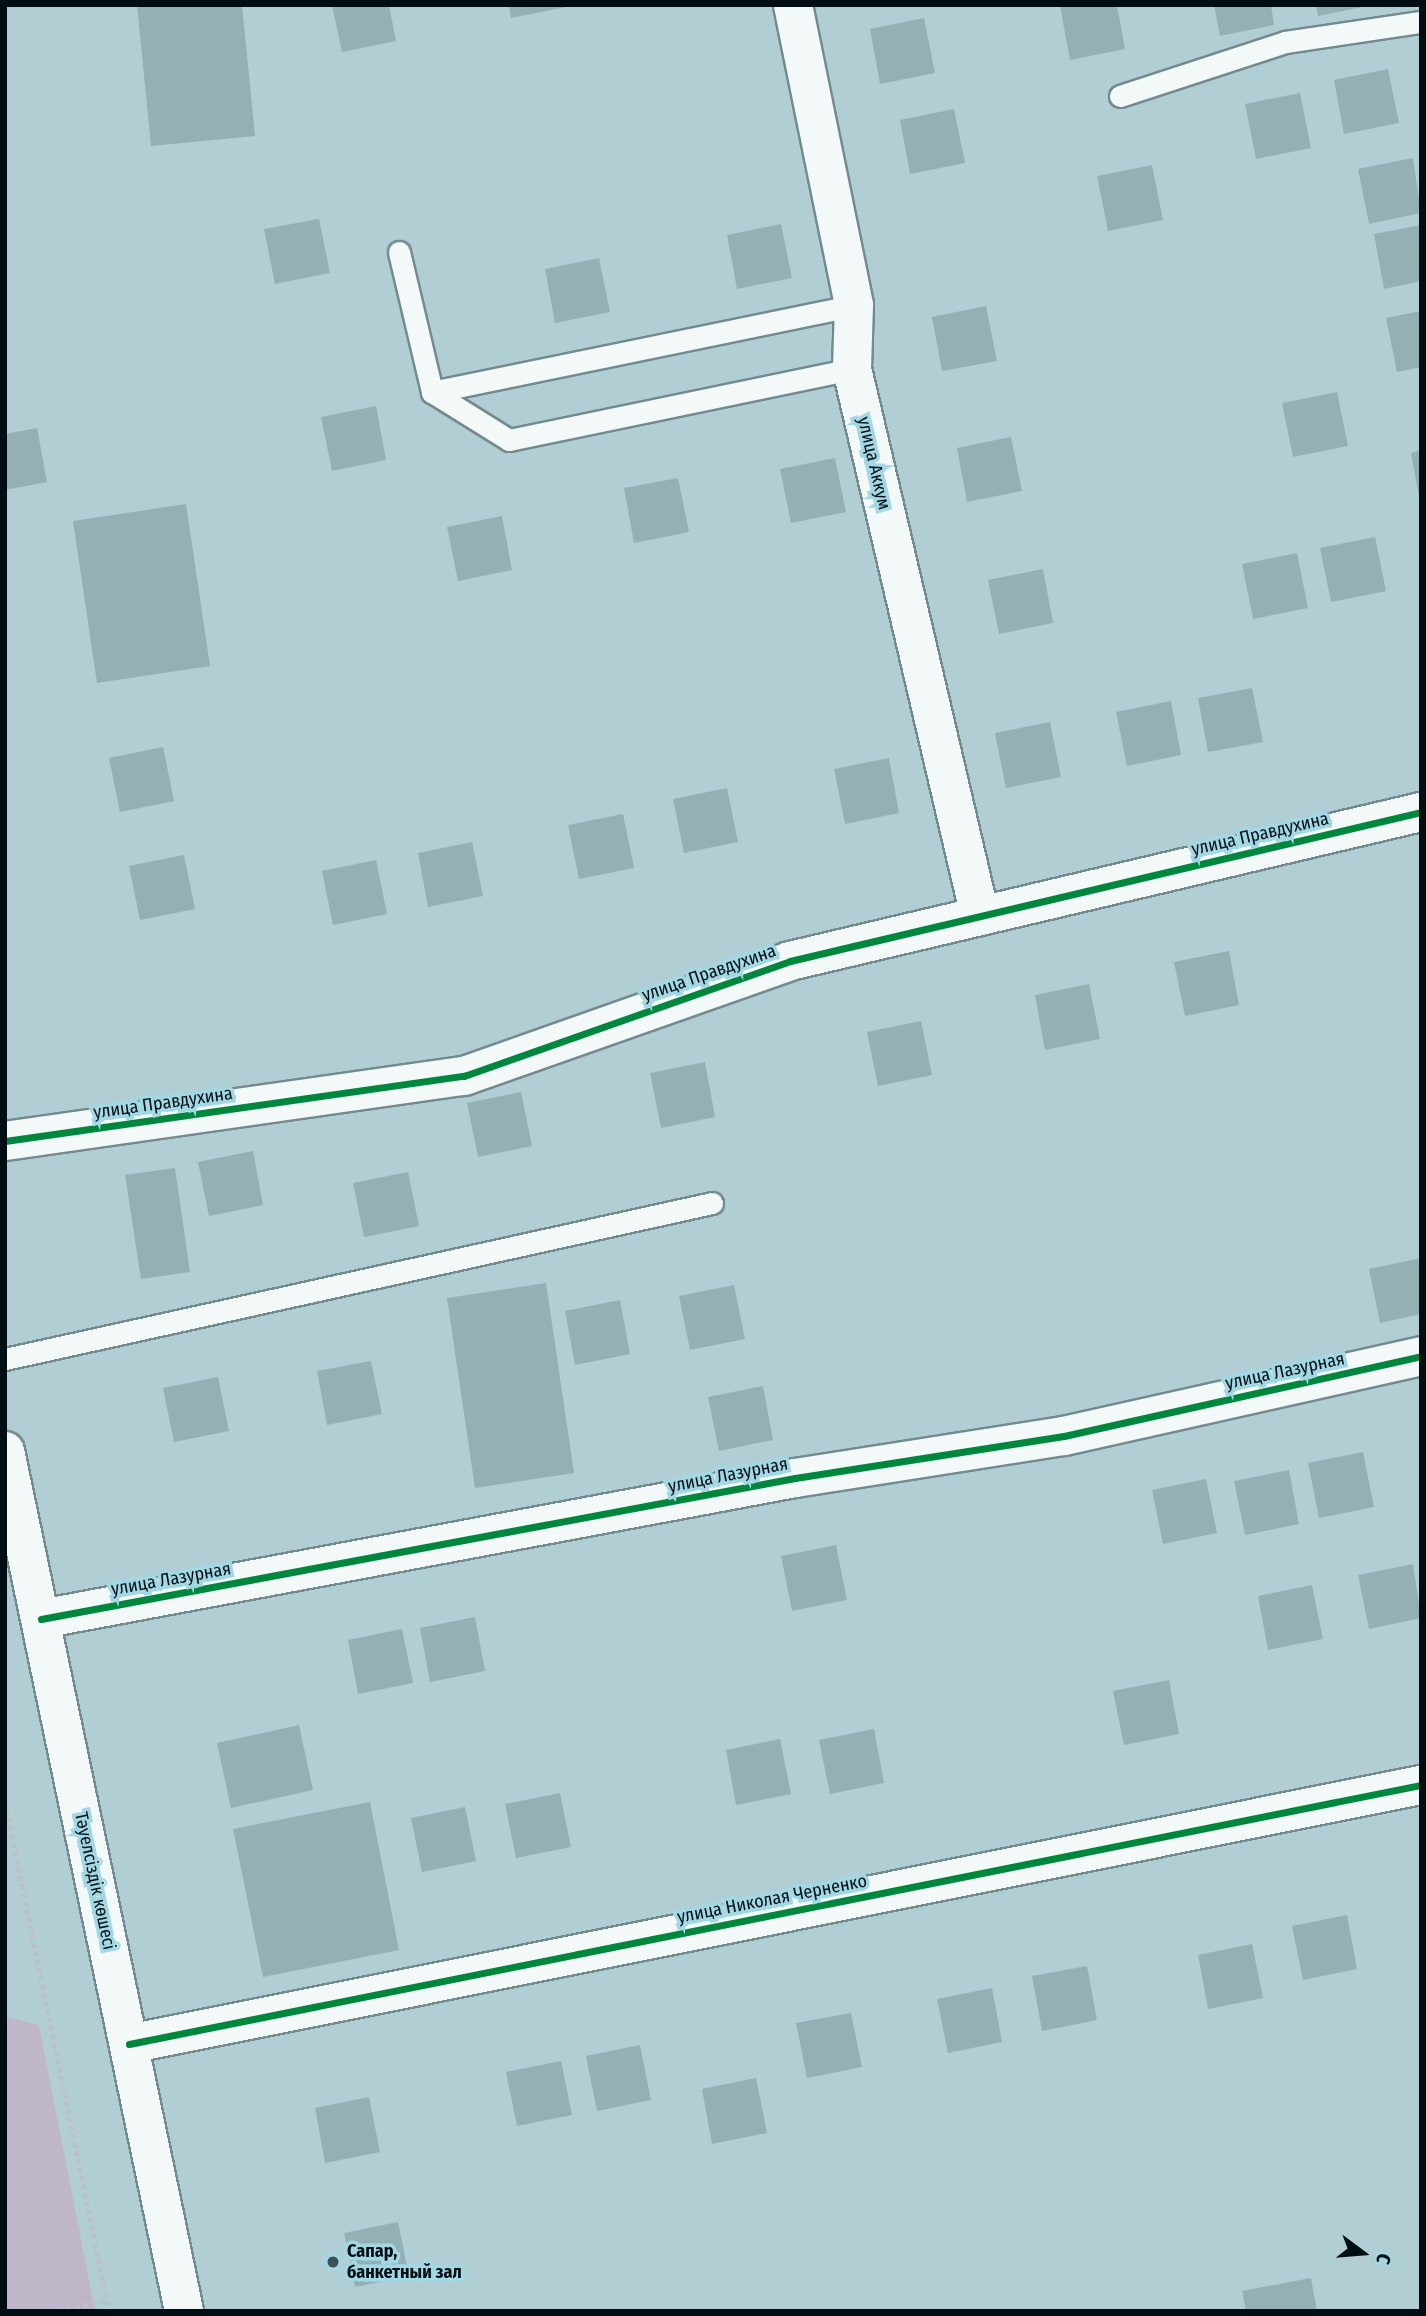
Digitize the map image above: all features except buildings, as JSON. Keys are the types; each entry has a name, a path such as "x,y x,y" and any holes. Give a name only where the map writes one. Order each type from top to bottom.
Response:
{"street":[{"name":"улица Аккум","path":"793,5 854,305 852,369 980,916"},
{"name":"улица Правдухина","path":"5,1141 464,1076 790,961 1421,812"},
{"name":"улица Лазурная","path":"41,1619 796,1478 1064,1436 1421,1356"},
{"name":"Тәуелсіздік көшесі","path":"5,1451 184,2311"},
{"name":"улица Николая Черненко","path":"129,2044 1421,1785"}],"lane":[{"path":"1120,96 1285,42 1421,22"},
{"path":"398,252 432,391 509,440 852,369"},
{"path":"432,391 854,305"},
{"path":"5,1359 712,1203"}],"path":[{"path":"5,1801 109,2311"},
{"path":"58,2311 107,2300"}],"shaded area":[{"path":"5,2009 7,2017 39,2025 95,2311 5,2311"}],"cycle path":[{"path":"5,1141 464,1076 790,961 1421,812"},
{"path":"41,1619 795,1478 1064,1436 1421,1356"},
{"path":"129,2044 1421,1785"}],"place":[{"name":"Сапар, банкетный зал","path":"333,2262"}]}
